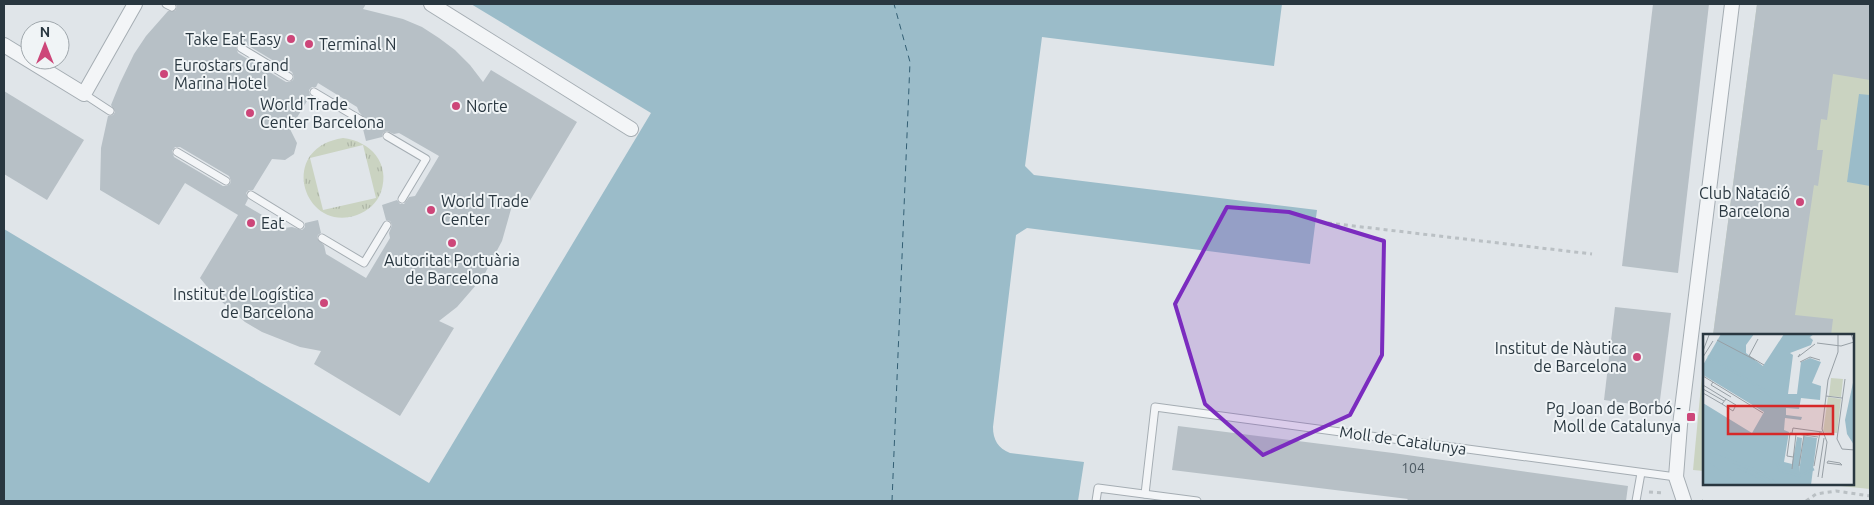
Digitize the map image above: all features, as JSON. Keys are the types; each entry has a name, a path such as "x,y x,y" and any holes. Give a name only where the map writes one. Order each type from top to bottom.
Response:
{"street":[{"path":"4,44 84,94 136,4"},
{"path":"431,4 631,130"},
{"path":"1684,501 1676,477 1681,422 1732,4"}],"lane":[{"path":"241,48 289,77"},
{"path":"314,92 361,120"},
{"path":"84,94 110,111"},
{"path":"387,136 426,159 402,199"},
{"path":"177,152 226,181"},
{"path":"251,195 300,225"},
{"path":"322,238 364,263 387,225"},
{"name":"Moll de Catalunya","path":"1145,494 1155,407 1676,477"},
{"path":"1636,501 1641,473"},
{"path":"1096,501 1098,488 1197,501"}],"path":[{"path":"1320,222 1592,254"},
{"path":"1806,501 1816,494 1836,491 1870,496"},
{"path":"1659,493 1664,493"}],"highlighted area":[{"path":"1227,207 1289,212 1384,241 1382,355 1350,415 1263,455 1205,404 1175,304"}],"green space":[{"name":"Club Natació Barcelona","path":"1757,4 1870,4 1870,489 1830,485 1854,485 1854,334 1713,334"},
{"path":"343,138 362,144 376,155 383,172 383,181 379,196 368,209 357,215 338,218 323,212 312,202 305,187 304,172 309,157 322,145","holes":["363,145 376,198 323,210 310,158"]},
{"path":"1703,365 1703,471 1693,470"}],"water":[{"path":"471,4 1282,4 1274,66 1042,37 1025,166 1034,175 1317,210 1310,264 1027,228 1016,235 993,427 994,436 999,446 1010,453 1084,462 1078,501 4,501 4,229 429,483 651,113"},
{"path":"1859,94 1870,95 1870,186 1847,182"}],"building":[{"name":"World Trade Center","path":"176,4 366,4 363,9 403,19 422,27 439,38 470,65 483,82 491,70 577,122 525,209 513,202 502,241 483,277 457,307 439,321 454,328 400,416 314,364 321,351 300,347 262,332 245,322 214,295 200,278 238,215 185,183 159,225 100,190 101,148 108,116 113,115 115,112 111,105 120,83 134,54 146,36 168,11 175,11","holes":["239,43 244,43 292,72 293,80 286,82 238,53 236,47","318,83 357,107 366,120 362,125 366,141 382,137 383,133 387,131 394,134 399,133 439,156 415,196 409,197 404,204 400,204 397,200 382,205 386,220 390,221 392,225 389,233 390,238 366,278 326,254 324,245 317,238 321,233 318,220 305,223 305,227 302,230 292,227 284,228 245,205 248,199 246,193 249,190 253,190 272,159 285,160 294,154 297,143 290,129 310,96 309,90 312,87 316,87","175,147 180,147 229,176 230,184 223,186 174,157 172,151"]},
{"path":"1653,4 1709,4 1678,273 1622,266"},
{"name":"Club Natació Barcelona","path":"1757,4 1870,4 1870,80 1833,74 1827,120 1821,119 1817,150 1823,150 1818,186 1814,185 1795,315 1833,319 1831,334 1713,334"},
{"path":"4,91 84,140 47,200 4,174"},
{"name":"Institut de Nàutica de Barcelona","path":"1615,307 1671,313 1659,408 1604,400"},
{"path":"1178,426 1393,453 1628,486 1626,501 1416,501 1172,470"}],"ferry route":[{"path":"892,501 910,62 894,4"}],"place":[{"name":"Take Eat Easy","path":"291,39"},
{"name":"Terminal N","path":"309,44"},
{"name":"Eurostars Grand Marina Hotel","path":"164,74"},
{"name":"Norte","path":"456,106"},
{"name":"World Trade Center Barcelona","path":"250,113"},
{"name":"Club Natació Barcelona","path":"1800,202"},
{"name":"World Trade Center","path":"431,210"},
{"name":"Eat","path":"251,223"},
{"name":"Autoritat Portuària de Barcelona","path":"452,243"},
{"name":"Institut de Logística de Barcelona","path":"324,303"},
{"name":"Institut de Nàutica de Barcelona","path":"1637,357"},
{"name":"Pg Joan de Borbó - Moll de Catalunya","path":"1691,417"}]}
